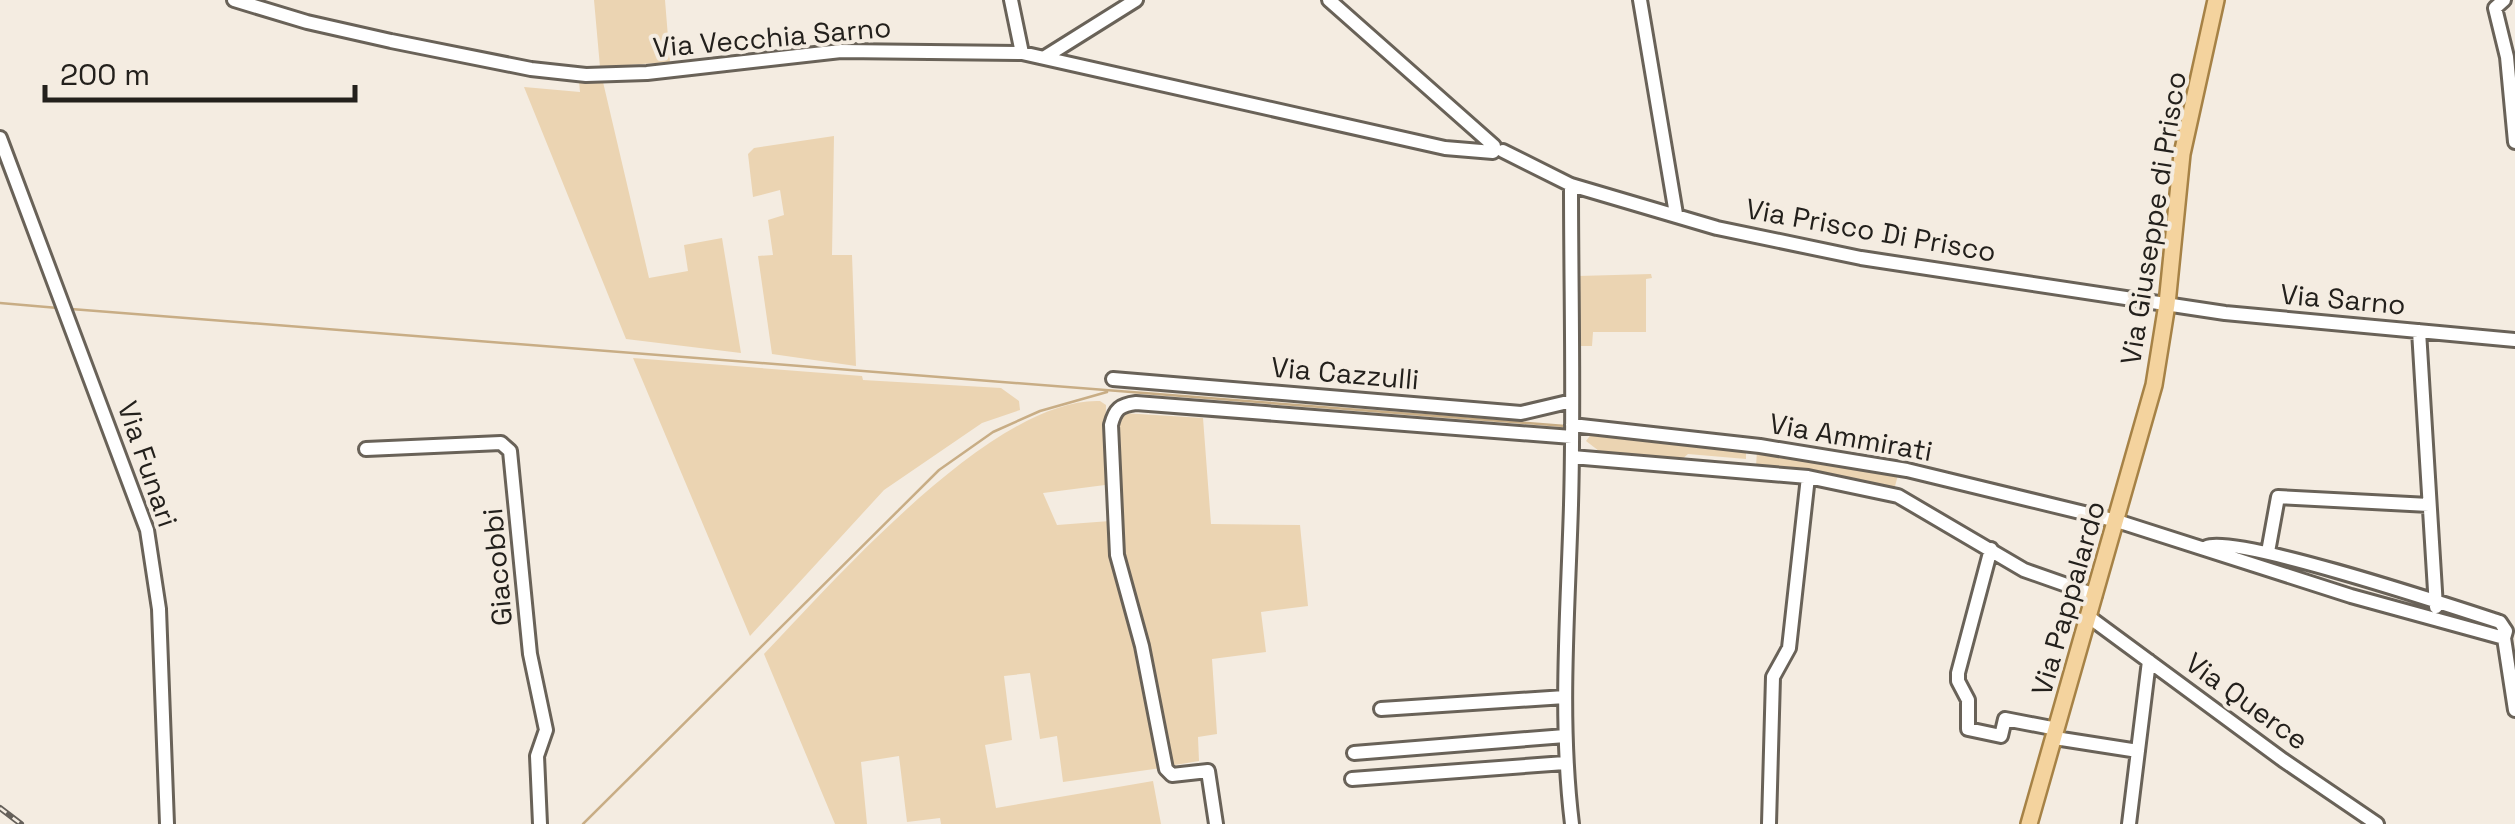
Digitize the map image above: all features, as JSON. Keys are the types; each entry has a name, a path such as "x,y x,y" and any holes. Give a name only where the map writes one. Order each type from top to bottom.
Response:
{"main road":[{"name":"Via Giuseppe di Prisco","path":"2154,386 2167,304 2182,154 2216,0"},
{"name":"Via Pappalardo","path":"2029,824 2154,386"}],"street":[{"name":"Via Vecchia Sarno","path":"234,0 307,22 532,69 586,75 842,51 1022,52 1445,148 1496,150"},
{"path":"1011,0 1022,52"},
{"path":"1045,57 1136,0"},
{"path":"1329,0 1496,150"},
{"path":"1640,0 1676,214"},
{"path":"2504,0 2495,8 2506,57 2515,142"},
{"name":"Via Funari","path":"0,138 149,540 159,609 167,824"},
{"name":"Via Prisco Di Prisco","path":"1496,150 1571,185 1717,228 1861,258 2167,304"},
{"path":"1571,185 1572,457 1565,762 1572,824"},
{"name":"Via Sarno","path":"2167,304 2515,340"},
{"path":"2419,331 2436,620"},
{"name":"Via Cazzulli","path":"1112,378 1520,413 1572,401"},
{"name":"Via Ammirati","path":"1216,824 1211,776 1202,770 1172,775 1166,770 1142,646 1117,554 1110,425 1121,405 1751,444 1907,470 2117,521 2504,638"},
{"name":"Giacobbi","path":"366,449 501,443 510,451 530,654 546,730 537,756 540,824"},
{"path":"1749,472 1751,444"},
{"name":"Via Ammirati","path":"1572,457 1808,477 1898,496 2024,570 2095,595"},
{"path":"1898,496 1907,470"},
{"path":"1769,824 1773,678 1790,648 1808,477"},
{"path":"2268,552 2278,496 2430,504"},
{"path":"2205,548 2218,543 2268,552 2500,622 2506,631 2515,710"},
{"path":"1991,549 1958,673 1968,700 1968,729 2001,736 2006,719 2138,752"},
{"name":"Via Querce","path":"2089,617 2377,824"},
{"path":"2129,824 2149,661"},
{"path":"1381,709 1565,696"},
{"path":"1354,753 1565,736"},
{"path":"1352,780 1565,762"}],"shaded area":[{"path":"594,0 665,0 670,62 600,67"},
{"path":"579,81 603,82 649,278 688,271 684,245 722,238 741,353 626,339 524,87 580,92"},
{"path":"834,136 832,255 852,255 856,366 772,354 758,256 773,255 768,220 784,215 780,190 753,197 748,154 754,148"},
{"path":"1651,274 1652,278 1646,279 1646,332 1593,332 1592,346 1578,346 1578,276"},
{"path":"633,358 862,376 863,380 1001,388 1019,401 1020,410 982,423 884,490 750,636"},
{"path":"1100,401 1106,405 1105,485 1043,493 1057,525 1110,521 1161,768 1063,782 1057,736 1040,739 1030,673 1004,676 1012,740 985,745 996,808 1153,781 1161,824 941,824 940,818 907,822 899,756 861,762 867,824 835,824 764,654 873,541 966,460 1013,429 1058,408"},
{"path":"1123,413 1203,418 1211,524 1300,525 1308,606 1261,612 1266,652 1212,659 1217,734 1198,737 1199,761 1169,766 1123,547 1119,417"},
{"path":"1592,433 1746,448 1746,459 1688,454 1680,461 1599,451 1586,441"},
{"path":"1757,450 1859,465 1898,475 1894,490 1756,467"}],"waterway":[{"path":"0,303 58,308"},
{"path":"71,309 1565,426"},
{"path":"583,824 939,470 993,432 1040,411 1107,392"}],"railway":[{"path":"0,808 21,824"}]}
